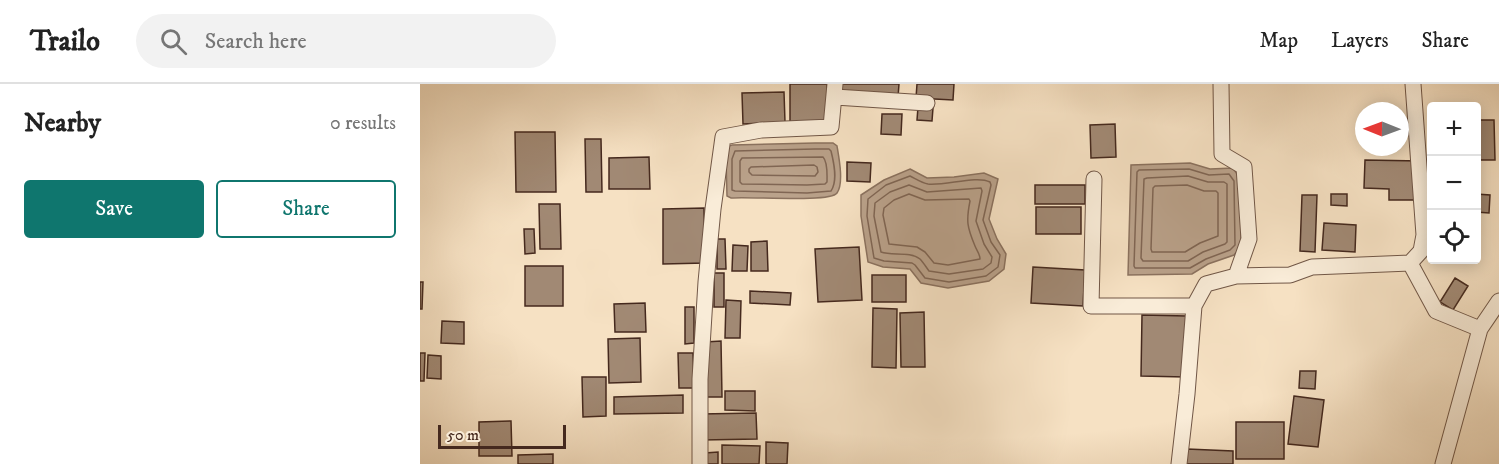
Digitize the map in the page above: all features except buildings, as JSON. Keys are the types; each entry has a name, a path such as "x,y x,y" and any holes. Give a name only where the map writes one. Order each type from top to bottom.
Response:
{"street":[{"path":"1221,84 1222,154 1244,166 1250,239 1236,276"},
{"path":"1179,464 1194,306 1206,284 1236,276 1290,275 1312,267 1410,264 1421,251 1424,235 1413,84"},
{"path":"700,464 700,379 706,282 723,137 761,130 831,127 835,91 927,103"},
{"path":"1094,179 1091,306 1194,306"},
{"path":"1410,264 1436,311 1480,329"},
{"path":"1443,464 1480,329 1499,301"}],"water":[{"path":"833,143 837,146 841,177 837,193 831,196 731,198 727,196 726,159 729,146"},
{"path":"1190,163 1210,169 1233,168 1241,180 1241,247 1234,255 1208,264 1192,274 1128,275 1131,165"},
{"path":"910,169 927,178 984,173 998,179 989,219 1006,254 1004,269 989,281 948,288 921,283 910,269 883,267 868,262 861,216 861,195 884,180"}]}
